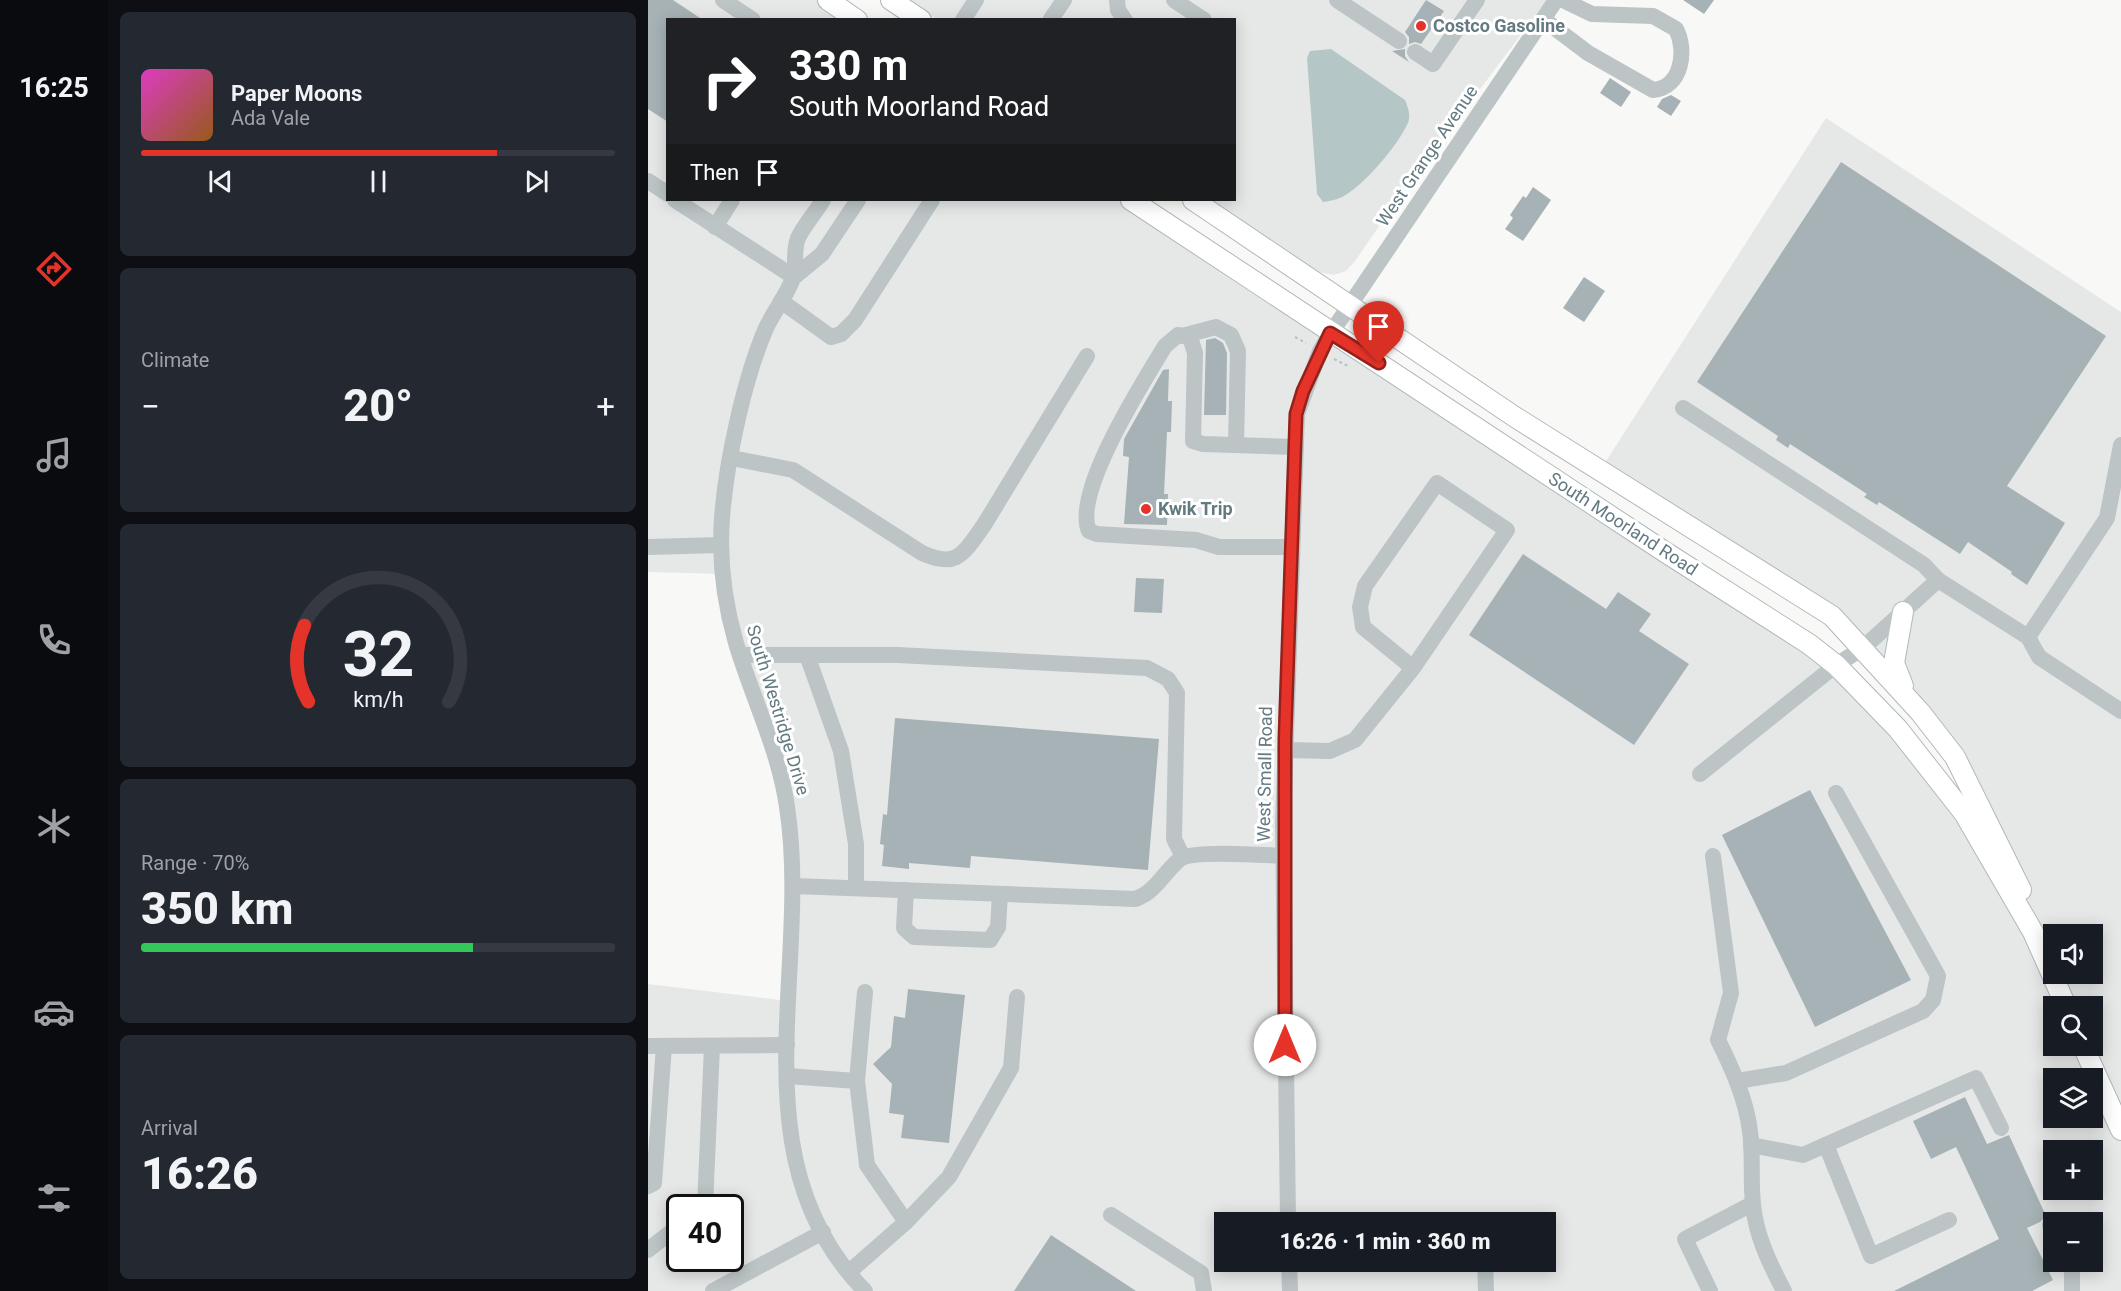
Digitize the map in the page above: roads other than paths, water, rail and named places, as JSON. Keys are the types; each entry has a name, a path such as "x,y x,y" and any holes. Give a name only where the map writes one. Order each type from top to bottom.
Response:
{"main road":[{"path":"828,0 854,18"},
{"path":"891,0 918,18"},
{"name":"South Moorland Road","path":"1132,201 1330,333 1809,644 1836,665 1899,729 1964,813 2033,932 2062,996"},
{"name":"South Moorland Road","path":"1195,201 1515,417 1832,616 1863,648 1955,758 2026,900 2033,932"},
{"path":"1903,612 1894,663 1908,700"},
{"path":"2088,1056 2121,1130"}],"street":[{"path":"723,0 750,18"},
{"path":"964,18 976,0"},
{"path":"1052,18 1064,0"},
{"path":"1117,0 1118,10 1124,18"},
{"path":"1174,0 1197,18"},
{"path":"1338,0 1398,41"},
{"name":"West Grange Avenue","path":"1330,333 1556,0"},
{"path":"1543,18 1588,53 1653,90 1668,85 1681,63 1684,51 1676,29 1653,16 1592,14 1563,0"},
{"path":"1415,52 1433,64 1474,1"},
{"path":"648,181 666,193"},
{"path":"676,201 794,277"},
{"path":"715,227 731,201"},
{"name":"South Westridge Drive","path":"794,277 798,239 822,201"},
{"name":"South Westridge Drive","path":"857,201 822,254 794,277 754,359 732,458 722,517 721,545 727,609 740,655 778,764 787,805 794,886 787,1045 787,1105 792,1150 802,1186 823,1232 849,1272 865,1291"},
{"path":"781,301 831,337 841,334 855,320 931,201"},
{"path":"1236,445 1238,351 1234,340 1216,327 1172,338 1165,346 1113,435 1088,502 1085,523 1089,531 1096,534 1196,540 1219,547 1292,547"},
{"name":"West Small Road","path":"1288,1212 1285,750 1296,414 1301,397 1330,333"},
{"path":"1186,334 1194,343 1195,353 1193,441 1295,447"},
{"path":"732,458 793,470 922,553 941,561 954,559 969,545 984,525 1087,356"},
{"path":"1683,408 1924,565 1938,580 2028,637 2039,657 2121,711"},
{"path":"2028,637 2107,518 2121,445"},
{"path":"1285,750 1330,751 1354,740 1413,668 1507,530 1437,483 1365,586 1360,607 1363,627 1413,668"},
{"path":"648,547 721,545"},
{"path":"1700,774 1836,665 1863,648 1938,580"},
{"path":"740,655 934,656 1147,668 1158,673 1168,679 1177,693 1174,839 1183,857"},
{"path":"807,655 841,751 856,844 856,888"},
{"path":"1737,1081 1786,1073 1923,1011 1933,1000 1938,976 1836,793"},
{"path":"794,886 1135,899 1146,896 1183,857 1203,854 1284,856"},
{"path":"1713,855 1731,993 1718,1040 1737,1081 1750,1138 1752,1204 1766,1254 1784,1291"},
{"path":"906,890 904,928 914,937 990,940 998,927 1000,894"},
{"path":"865,992 857,1081 867,1165 906,1222"},
{"path":"849,1272 906,1222 949,1177 1011,1068 1017,997"},
{"path":"648,1186 654,1183 656,1046 787,1045"},
{"path":"706,1194 712,1046"},
{"path":"787,1076 857,1081"},
{"path":"1750,1138 1803,1155 1976,1078 2001,1128"},
{"path":"1826,1145 1871,1256 1949,1220"},
{"path":"1710,1291 1685,1239 1752,1204"},
{"path":"1112,1215 1201,1273 1204,1291"},
{"path":"712,1291 823,1232"},
{"path":"648,1250 666,1236"},
{"path":"1289,1272 1290,1291"},
{"path":"1485,1272 1486,1291"},
{"path":"2072,1272 2072,1291"}],"place":[{"name":"Costco Gasoline","path":"1421,26"},
{"name":"Kwik Trip","path":"1146,509"}]}
